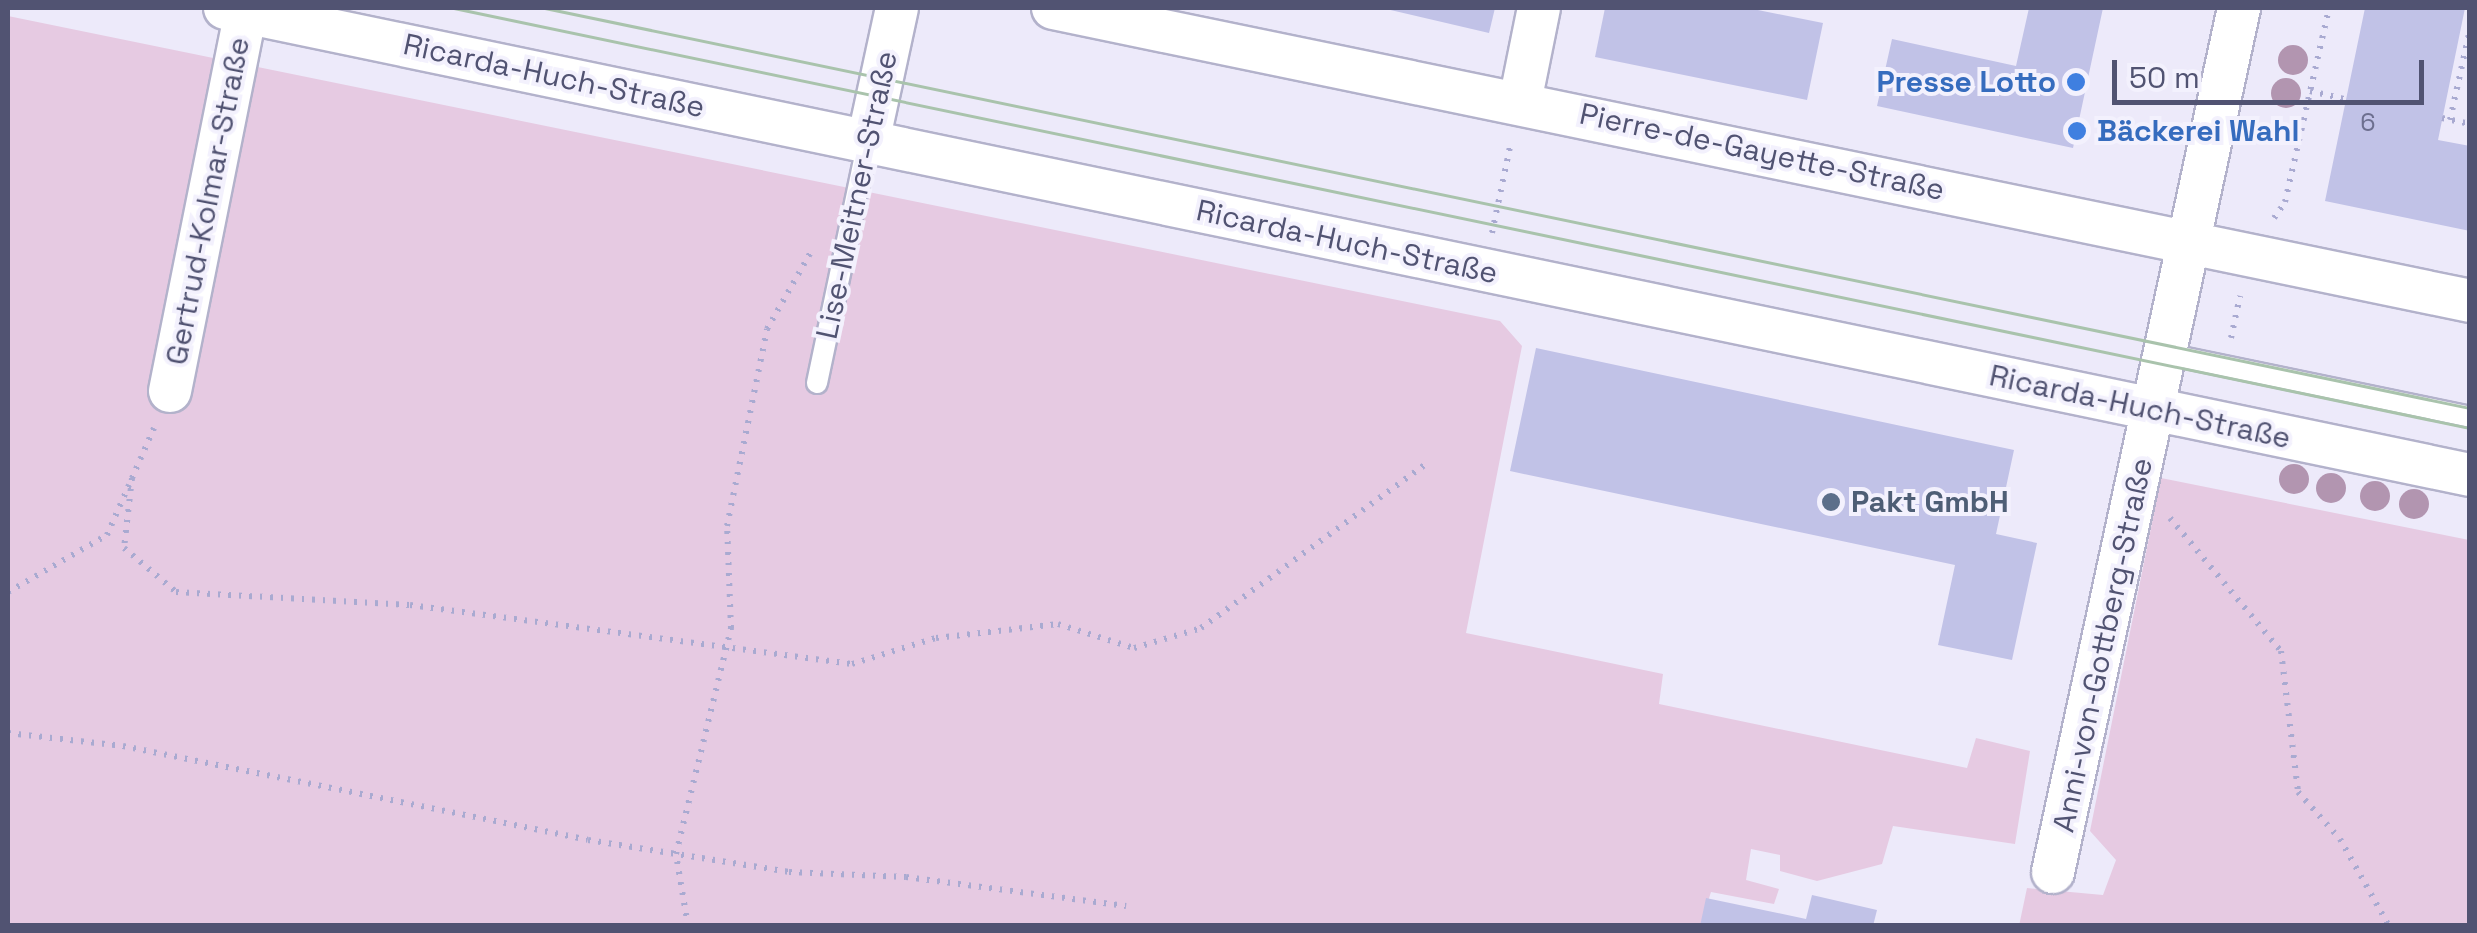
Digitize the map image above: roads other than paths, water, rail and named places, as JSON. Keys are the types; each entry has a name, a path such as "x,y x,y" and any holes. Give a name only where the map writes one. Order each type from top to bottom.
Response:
{"street":[{"name":"Lise-Meitner-Straße","path":"868,142 897,8"},
{"name":"Pierre-de-Gayette-Straße","path":"1053,8 2470,301"},
{"path":"1520,102 1539,8"},
{"name":"Anni-von-Gottberg-Straße","path":"2053,872 2192,242 2239,8"},
{"name":"Ricarda-Huch-Straße","path":"236,10 2470,475"},
{"name":"Gertrud-Kolmar-Straße","path":"170,391 236,10"}],"lane":[{"name":"Lise-Meitner-Straße","path":"817,383 868,142"},
{"path":"2167,354 2470,418"}],"tram line":[{"path":"454,8 2470,428"},
{"path":"545,8 2470,408"}],"place":[{"name":"Presse Lotto","path":"2076,82"},
{"name":"Bäckerei Wahl","path":"2077,131"},
{"name":"Pakt GmbH","path":"1831,502"}]}
